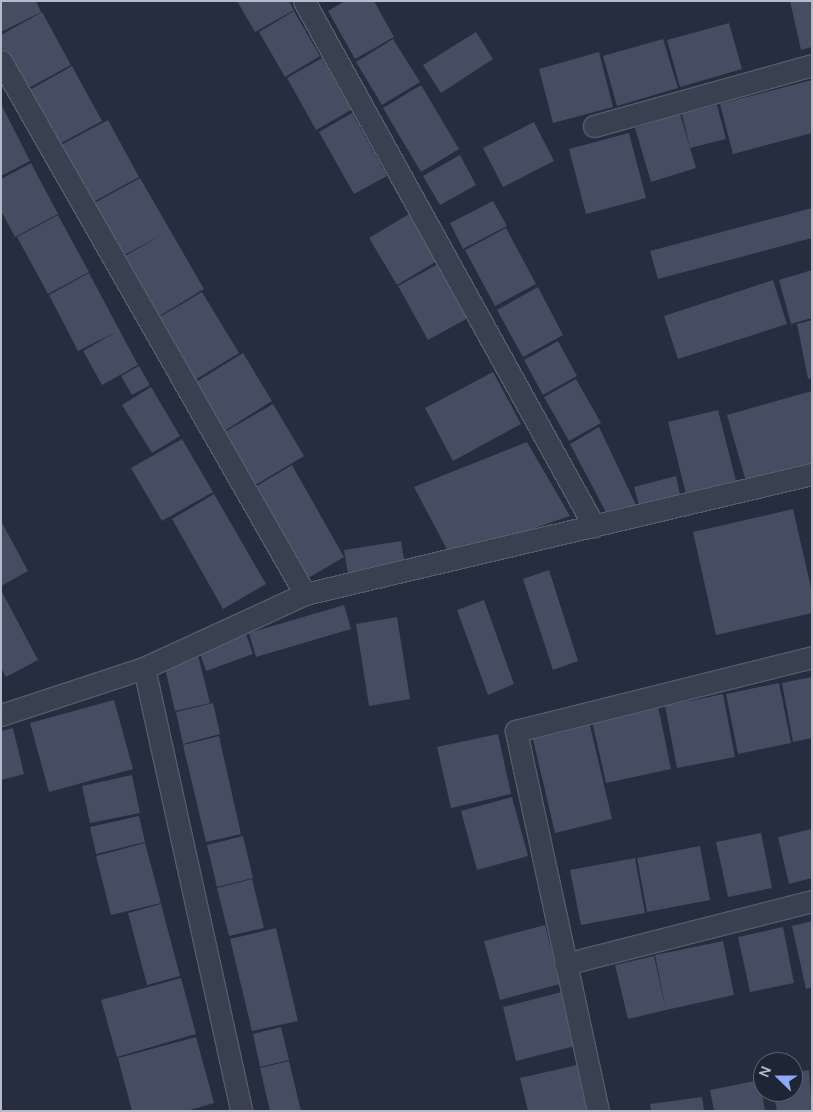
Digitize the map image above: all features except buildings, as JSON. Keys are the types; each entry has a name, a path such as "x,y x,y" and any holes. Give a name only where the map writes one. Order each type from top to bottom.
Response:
{"street":[{"path":"304,1 594,526"},
{"path":"1,61 305,594"},
{"path":"594,126 812,65"},
{"path":"2,714 144,668 305,594 812,474"},
{"path":"598,1111 516,731 812,657"},
{"path":"144,668 241,1111"},
{"path":"565,964 812,901"}]}
